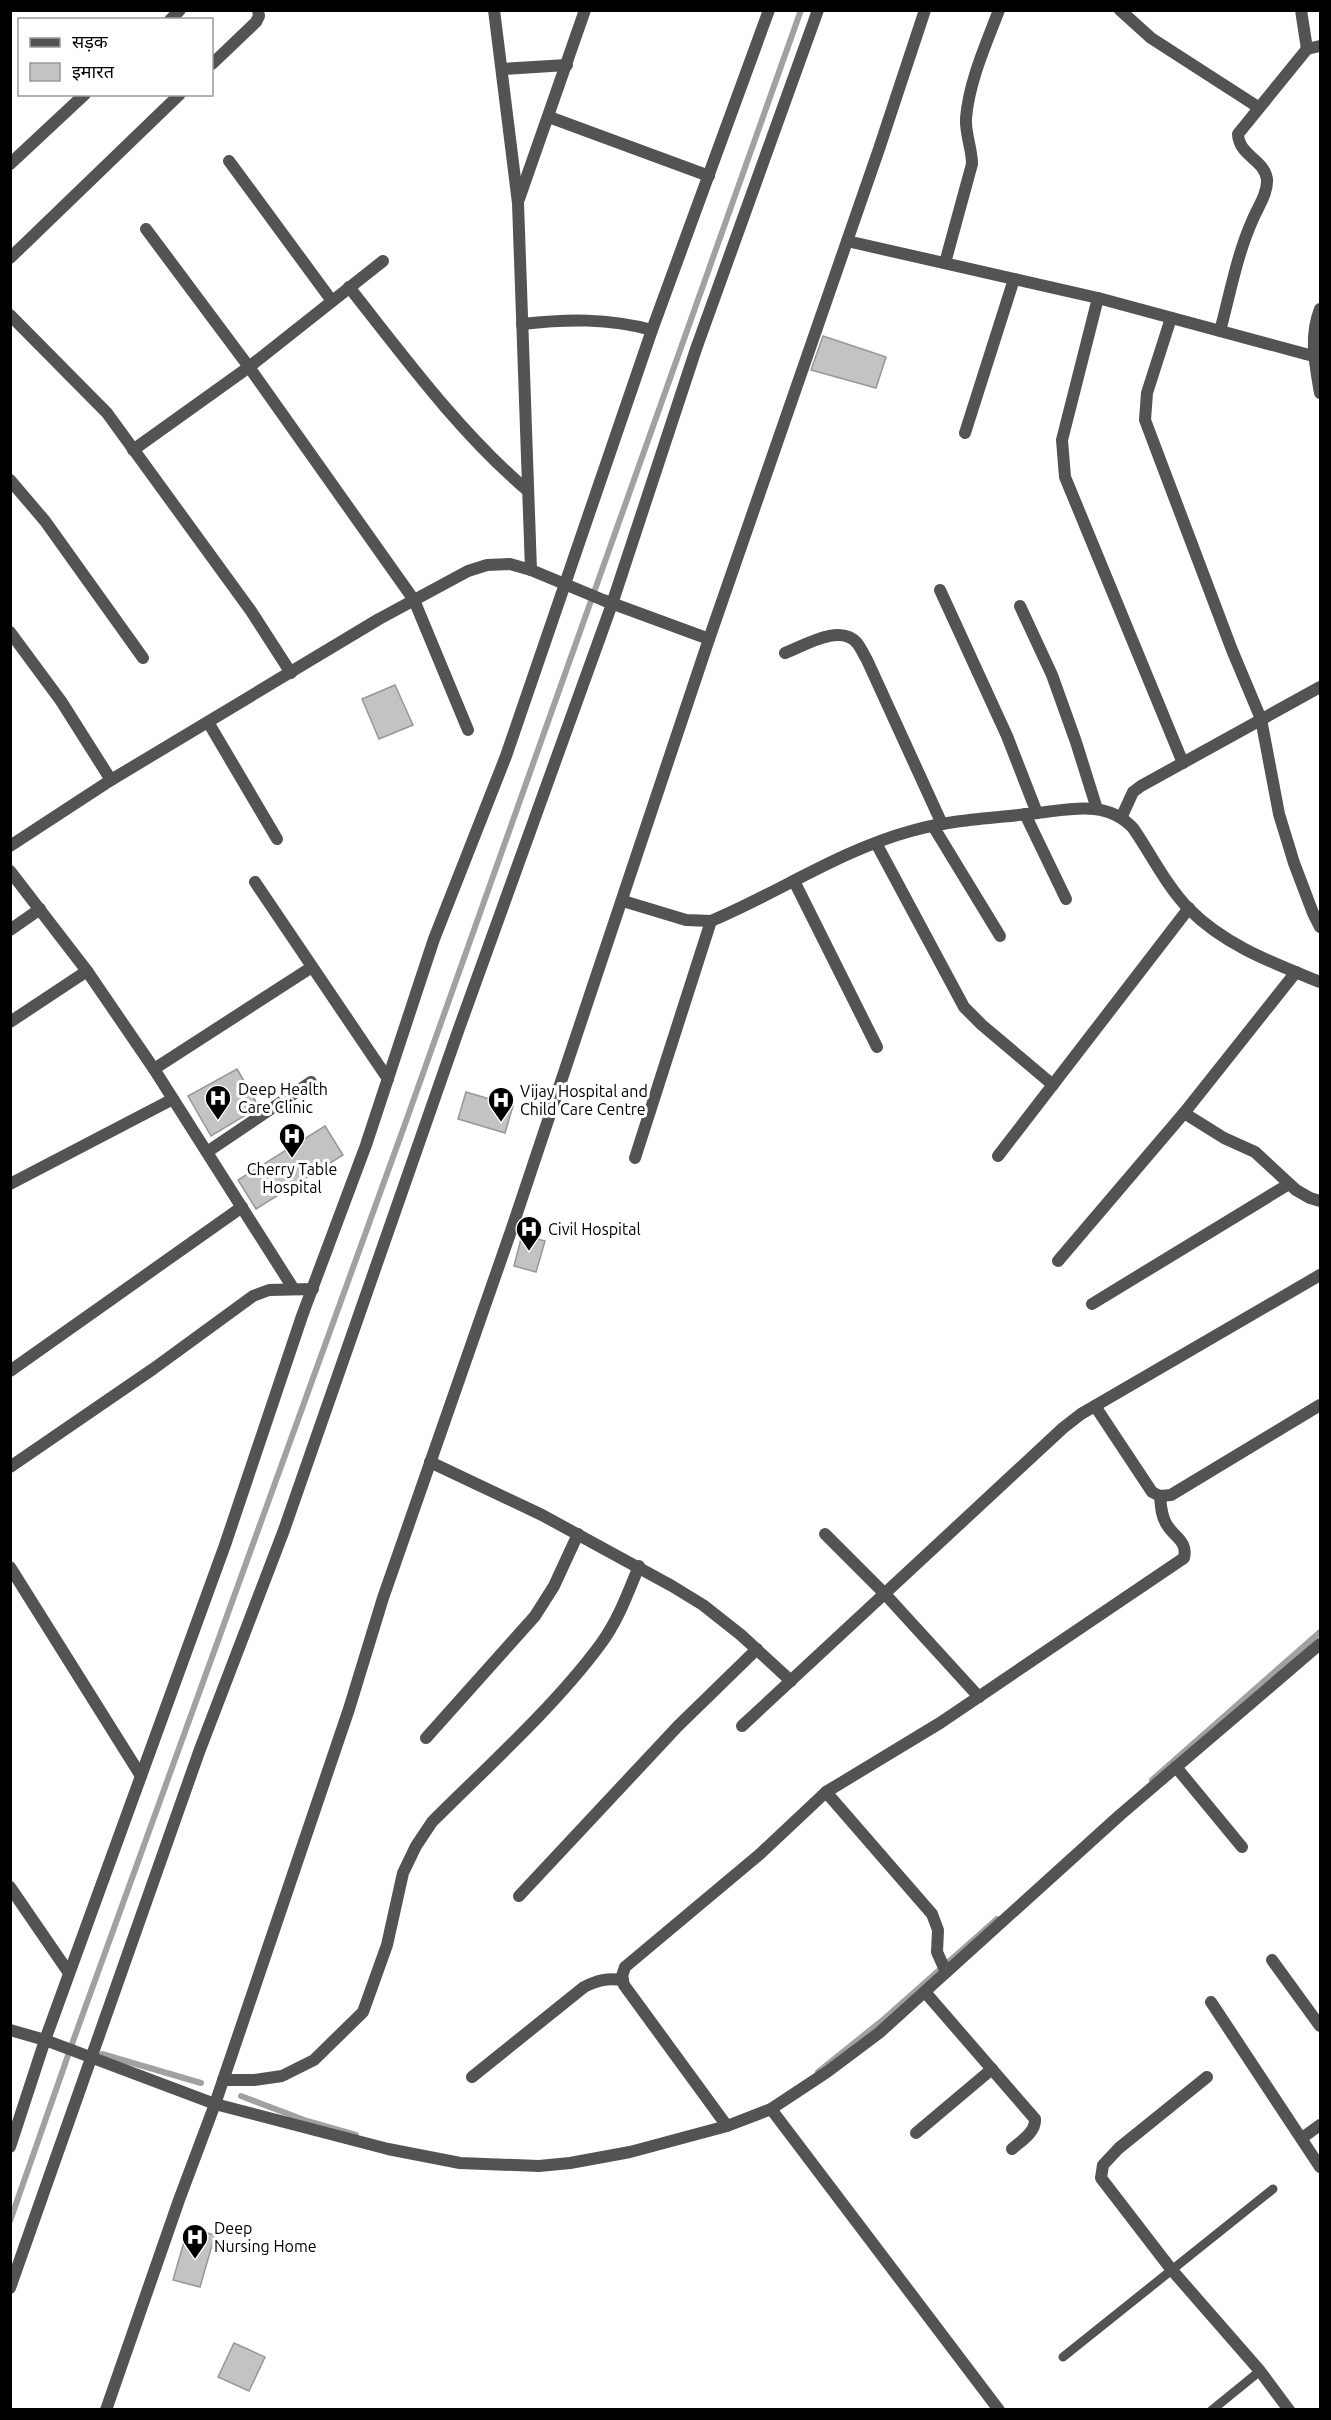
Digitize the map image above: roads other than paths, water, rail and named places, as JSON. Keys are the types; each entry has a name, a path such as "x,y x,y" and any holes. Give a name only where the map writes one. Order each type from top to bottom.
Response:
{"street":[{"path":"213,63 256,22 259,16 258,10"},
{"path":"494,10 518,203 531,570"},
{"path":"518,203 585,10"},
{"path":"10,2147 45,2040 225,1545 313,1289 366,1145 434,939 506,756 652,330 769,10"},
{"path":"10,2288 199,1752 284,1530 696,349 818,10"},
{"path":"106,2409 215,2104 349,1709 383,1598 516,1217 709,639 925,10"},
{"path":"945,263 972,164 972,150 966,133 966,117 974,81 999,10"},
{"path":"1120,10 1151,38 1258,107"},
{"path":"1301,10 1307,49"},
{"path":"1220,331 1241,249 1267,187 1263,168 1238,143 1238,134 1307,49 1320,46"},
{"path":"502,69 567,65"},
{"path":"10,164 83,96"},
{"path":"10,258 178,96"},
{"path":"549,117 709,176"},
{"path":"230,161 332,301"},
{"path":"146,230 249,367 414,600 468,730"},
{"path":"847,241 1098,298 1314,356"},
{"path":"133,450 249,367 383,261"},
{"path":"965,434 1014,279"},
{"path":"349,287 436,397 502,469 528,491"},
{"path":"1098,298 1062,440 1065,477 1183,763"},
{"path":"1320,309 1314,332 1314,356 1320,393"},
{"path":"10,315 107,413 251,611 291,673"},
{"path":"1171,318 1146,393 1145,420 1232,650 1261,719 1279,814 1294,863 1320,927"},
{"path":"522,324 561,319 596,320 626,323 652,330"},
{"path":"10,480 45,521 143,658"},
{"path":"10,846 111,780 414,600 468,571 487,565 510,564 531,570 563,585 709,639"},
{"path":"940,590 1007,736 1031,814 1066,899"},
{"path":"1020,606 1052,675 1077,742 1097,809"},
{"path":"10,632 61,700 111,780"},
{"path":"784,653 837,634 847,636 856,642 867,660 938,825 1000,936"},
{"path":"1122,816 1133,792 1320,687"},
{"path":"208,722 277,839"},
{"path":"623,901 686,920 711,921 876,843 911,831 938,825 1074,809 1097,809 1122,816 1133,828 1189,908 1226,939 1261,958 1320,982"},
{"path":"876,843 964,1007 1053,1085"},
{"path":"10,871 87,970 154,1069 293,1288"},
{"path":"794,881 878,1047"},
{"path":"255,882 388,1079"},
{"path":"998,1156 1189,908"},
{"path":"10,930 40,909"},
{"path":"635,1158 711,921"},
{"path":"154,1069 312,967"},
{"path":"10,1022 87,970"},
{"path":"1058,1261 1184,1113 1296,972"},
{"path":"207,1152 311,1082"},
{"path":"10,1184 173,1099"},
{"path":"1184,1113 1224,1138 1255,1152 1289,1184 1310,1198 1320,1201"},
{"path":"1092,1304 1289,1184"},
{"path":"10,1371 242,1207"},
{"path":"742,1726 1063,1428 1095,1406 1320,1275"},
{"path":"10,1467 153,1369 253,1296 269,1290 313,1289"},
{"path":"1095,1406 1152,1492 1160,1496 1171,1495 1320,1405"},
{"path":"430,1462 639,1566 703,1605 757,1649 791,1681"},
{"path":"727,2126 624,1985 622,1976 626,1967 760,1854 826,1792 940,1724 1184,1558 1183,1544 1167,1525 1162,1514 1160,1496"},
{"path":"426,1738 535,1616 554,1586 578,1534"},
{"path":"825,1534 885,1594 979,1697"},
{"path":"223,2080 254,2080 282,2076 314,2060 363,2012 387,1945 403,1873 416,1846 432,1822 555,1698 601,1644 625,1602 639,1566"},
{"path":"10,1567 141,1776"},
{"path":"10,2030 45,2040 92,2060 215,2104 388,2149 460,2163 539,2166 570,2163 630,2152 727,2126 771,2109 827,2072 879,2033 1120,1815 1320,1644"},
{"path":"519,1896 678,1726 757,1649"},
{"path":"1176,1767 1242,1847"},
{"path":"826,1792 932,1914 938,1930 937,1952 946,1972"},
{"path":"10,1887 69,1973"},
{"path":"1272,1960 1320,2026"},
{"path":"472,2077 584,1987 597,1980 608,1978 623,1980"},
{"path":"925,1992 1035,2119 1035,2126 1032,2130 1012,2149"},
{"path":"1211,2002 1320,2167"},
{"path":"916,2133 992,2069"},
{"path":"1208,2077 1119,2148 1103,2165 1101,2178 1171,2269 1260,2371 1289,2409"},
{"path":"771,2109 999,2409"},
{"path":"1302,2138 1320,2125"}],"lane":[{"path":"1063,2357 1273,2189"},
{"path":"1212,2409 1260,2371"}],"waterway":[{"path":"10,2221 405,1124 801,10"},
{"path":"1152,1780 1320,1632"},
{"path":"818,2072 884,2019 997,1919"},
{"path":"102,2054 201,2083"},
{"path":"241,2096 307,2121 356,2135"}],"place":[{"name":"Deep Health Care Clinic","path":"218,1121"},
{"name":"Vijay Hospital and Child Care Centre","path":"501,1123"},
{"name":"Cherry Table Hospital","path":"292,1159"},
{"name":"Civil Hospital","path":"529,1252"},
{"name":"Deep Nursing Home","path":"195,2260"}]}
